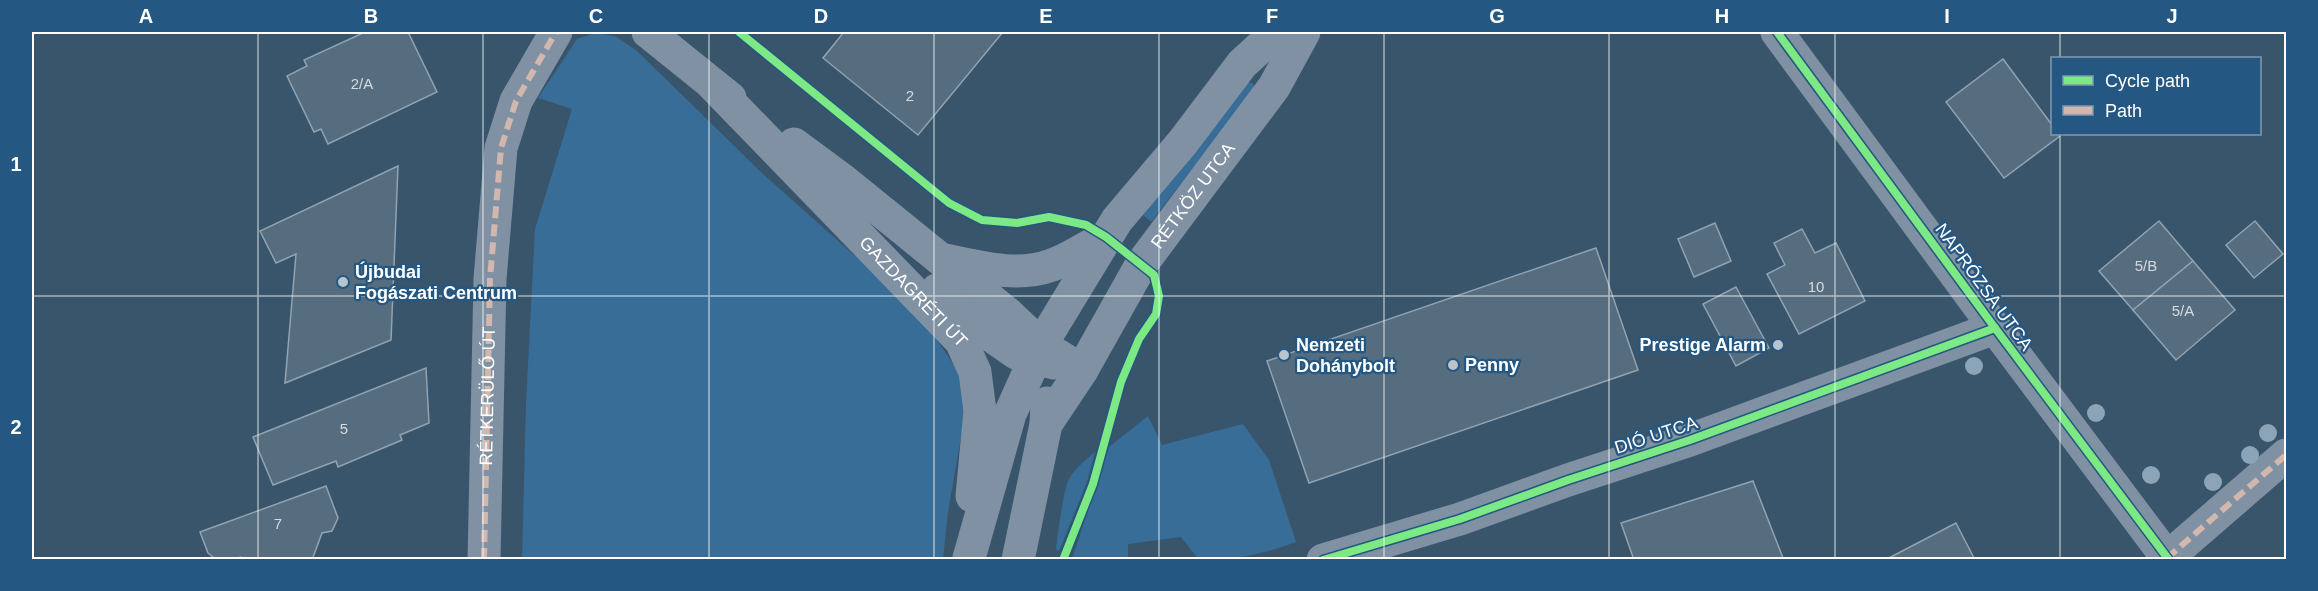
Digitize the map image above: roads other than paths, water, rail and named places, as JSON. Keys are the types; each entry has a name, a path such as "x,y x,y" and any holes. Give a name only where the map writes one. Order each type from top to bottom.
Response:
{"street":[{"name":"RÉTKERÜLŐ ÚT","path":"484,560 490,279 501,148 516,101 555,32"},
{"name":"GAZDAGRÉTI ÚT","path":"648,32 713,86 844,181 1007,313 1040,354 1010,414 969,559"},
{"path":"1040,354 1117,220 1183,141 1242,63 1277,32"},
{"name":"RÉTKÖZ UTCA","path":"1046,424 1082,370 1141,265 1274,87 1304,32"},
{"name":"NAPRÓZSA UTCA","path":"1777,32 2168,559"},
{"name":"GAZDAGRÉTI ÚT","path":"713,86 867,241 961,341 975,372 980,411 974,466 969,559"},
{"path":"937,258 992,270 1022,271 1052,265 1106,237"},
{"path":"867,241 939,291 993,337 1016,352 1040,354 1082,370"},
{"name":"DIÓ UTCA","path":"1323,560 1460,519 1568,480 1690,440 1995,328"},
{"path":"1018,560 1046,424 1048,375 1040,354"},
{"path":"2168,559 2286,454"}],"place":[{"name":"Újbudai Fogászati Centrum","path":"343,282"},
{"name":"Prestige Alarm","path":"1778,345"},
{"name":"Nemzeti Dohánybolt","path":"1284,355"},
{"name":"Penny","path":"1453,365"}]}
